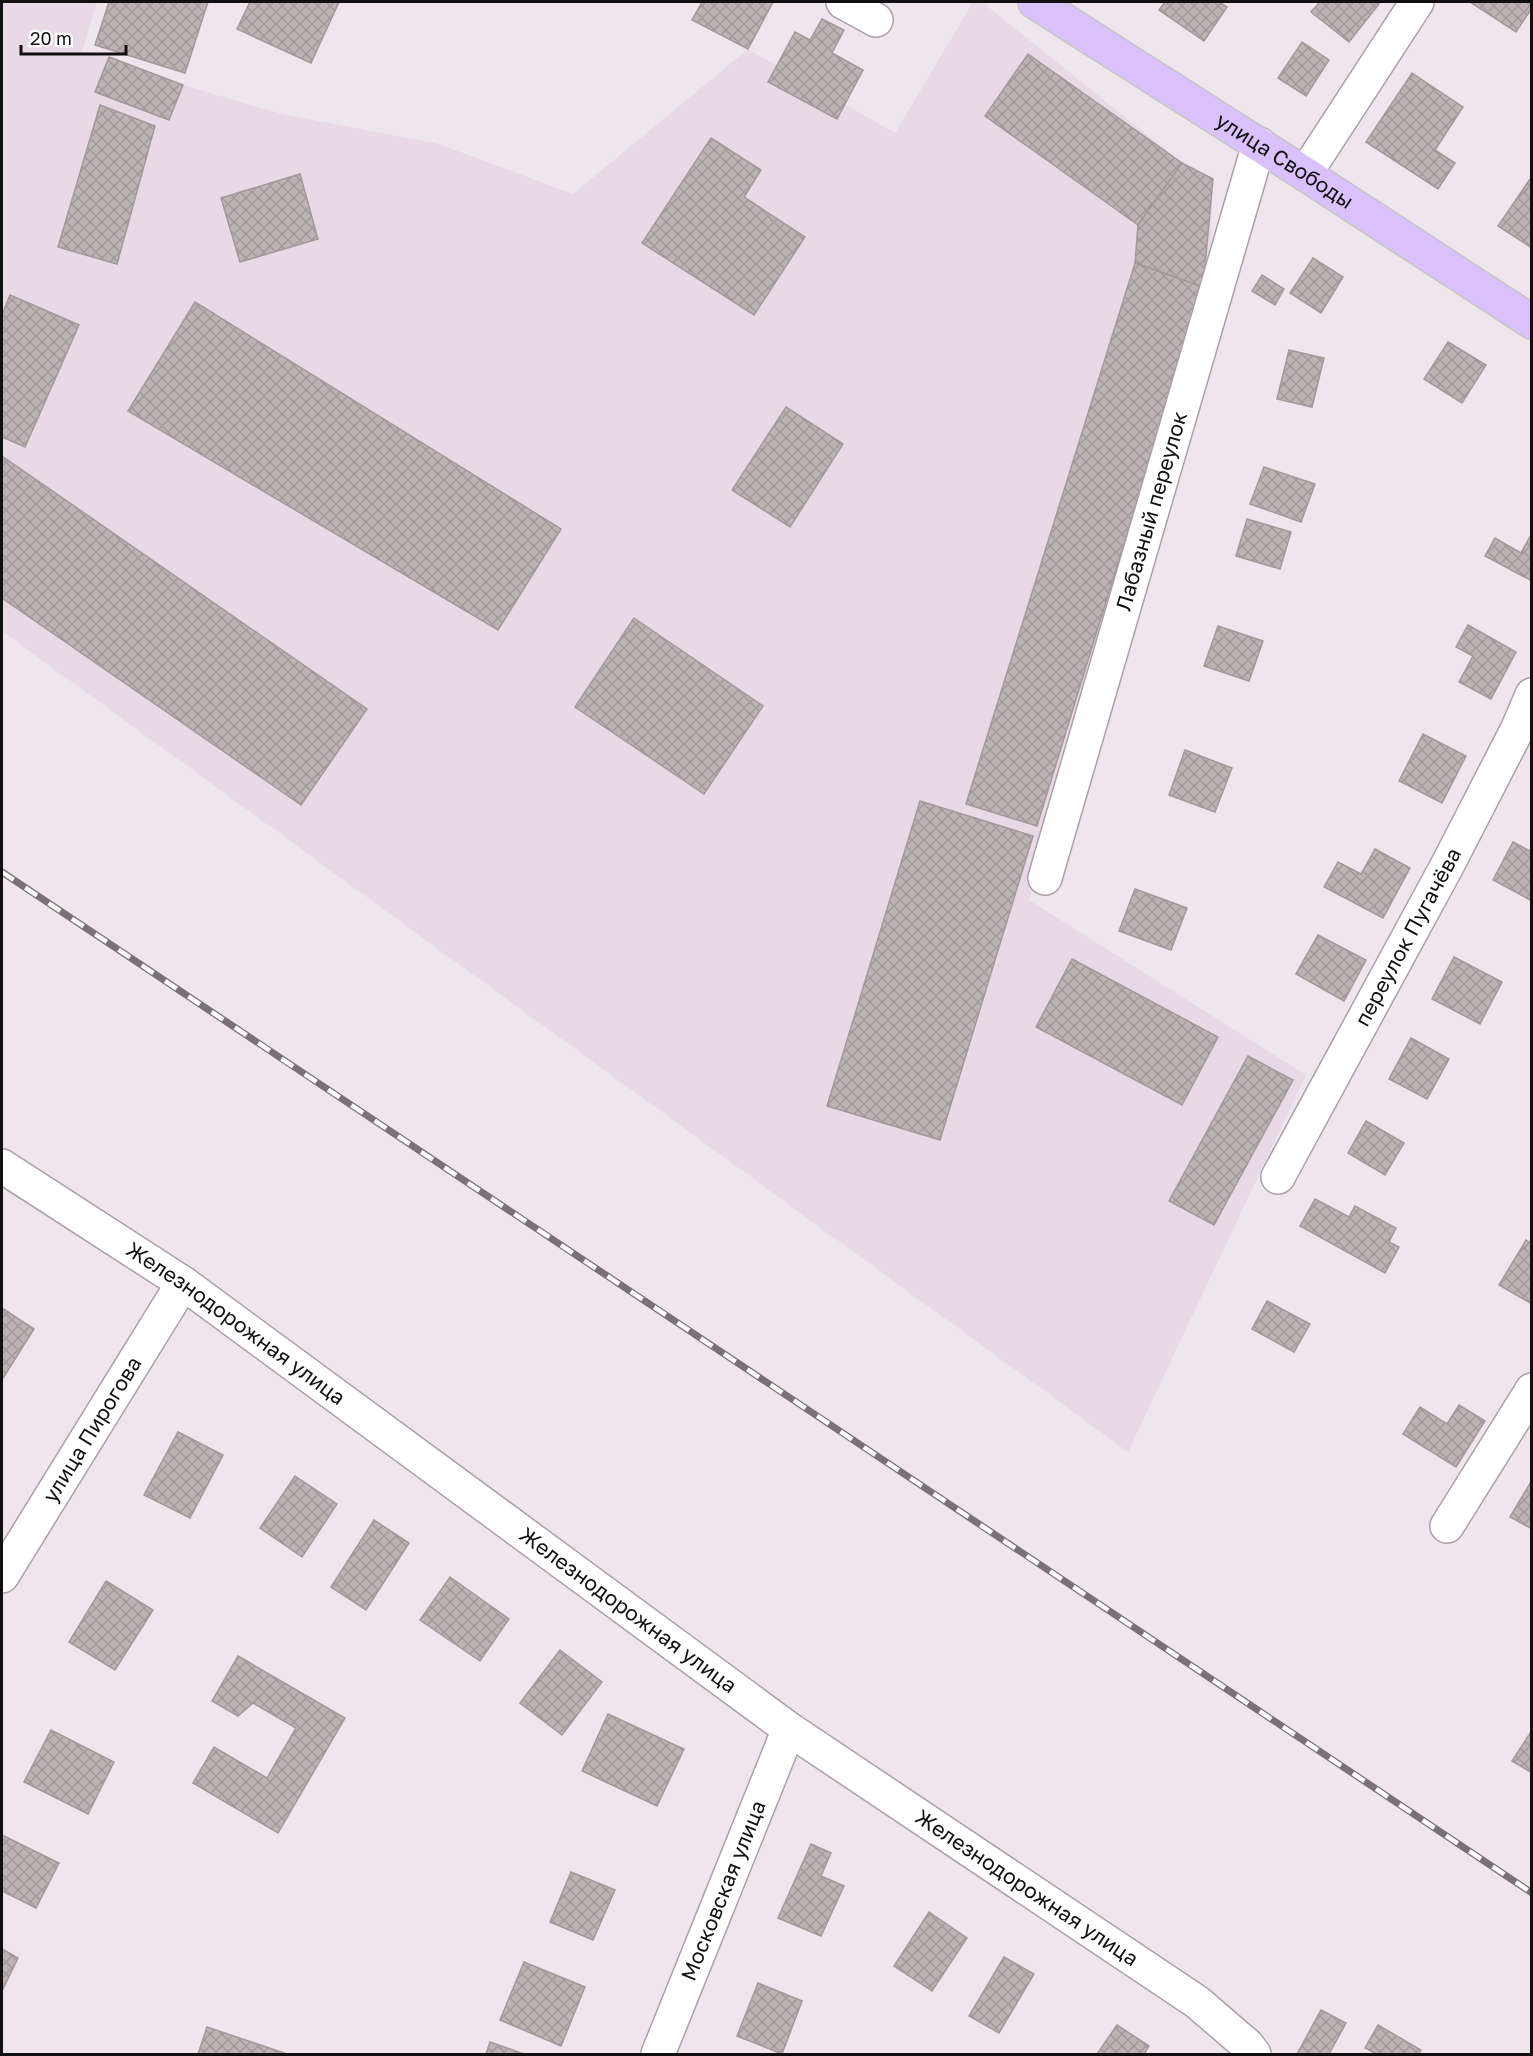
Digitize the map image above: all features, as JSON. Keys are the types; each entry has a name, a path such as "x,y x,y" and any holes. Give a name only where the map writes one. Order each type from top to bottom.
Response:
{"main road":[{"name":"улица Свободы","path":"1035,2 1259,144 1532,322"}],"street":[{"path":"843,2 876,20"},
{"path":"1305,174 1417,2"},
{"name":"Лабазный переулок","path":"1045,878 1259,144"},
{"name":"переулок Пугачёва","path":"1278,1177 1448,864 1532,695"},
{"name":"Железнодорожная улица","path":"2,1166 183,1284 789,1729 1197,2002 1247,2045 1254,2055"},
{"name":"улица Пирогова","path":"2,1576 183,1284"},
{"path":"1447,1526 1532,1390"},
{"name":"Московская улица","path":"658,2055 789,1729"}],"shaded area":[{"path":"2,2 97,2 82,52 109,57 183,85 282,114 439,144 573,194 748,49 895,133 973,2 982,2 1182,163 1213,179 1209,287 1029,900 1306,1075 1128,1452 2,631"}],"building":[{"path":"109,2 208,2 185,73 95,45"},
{"path":"250,2 339,2 311,63 237,29"},
{"path":"702,2 773,2 748,49 692,20"},
{"path":"1165,2 1219,2 1227,7 1204,41 1159,10"},
{"path":"1320,2 1375,2 1379,4 1349,42 1311,12"},
{"path":"1470,2 1532,2 1532,8 1516,32"},
{"path":"822,19 844,30 832,53 863,70 837,119 768,82 795,32 810,40"},
{"path":"1302,42 1329,60 1306,96 1278,78"},
{"path":"1028,54 1182,163 1138,225 985,116"},
{"path":"109,57 183,85 169,120 95,92"},
{"path":"1412,73 1463,107 1435,150 1455,163 1438,189 1366,142"},
{"path":"100,105 155,126 117,264 58,247"},
{"path":"711,138 761,170 744,197 805,237 754,315 642,243"},
{"path":"1182,163 1213,179 1203,287 1135,263 1138,225"},
{"path":"300,174 318,239 240,262 221,198"},
{"path":"1530,179 1532,180 1532,248 1498,226"},
{"path":"1313,258 1343,277 1321,313 1290,293"},
{"path":"1135,263 1203,287 1037,826 966,804"},
{"path":"1262,275 1284,289 1275,305 1252,291"},
{"path":"10,295 79,325 25,447 2,437 2,315"},
{"path":"195,302 561,529 498,630 128,411"},
{"path":"1448,342 1486,365 1462,403 1424,379"},
{"path":"1289,350 1324,358 1312,407 1277,399"},
{"path":"786,407 843,444 790,527 732,490"},
{"path":"2,456 367,709 301,805 2,598"},
{"path":"1264,467 1315,484 1301,522 1250,504"},
{"path":"1247,519 1291,532 1280,569 1236,556"},
{"path":"1532,533 1532,581 1485,556 1495,538 1521,553"},
{"path":"634,618 763,706 704,794 575,707"},
{"path":"1468,625 1516,652 1491,699 1459,682 1473,656 1456,647"},
{"path":"1218,626 1263,641 1249,681 1204,666"},
{"path":"1423,734 1466,756 1442,803 1399,781"},
{"path":"1185,750 1232,768 1215,812 1169,795"},
{"path":"920,801 1033,836 940,1140 827,1106"},
{"path":"1513,842 1532,852 1532,901 1493,880"},
{"path":"1375,849 1410,868 1383,918 1324,887 1338,862 1361,874"},
{"path":"1135,889 1187,908 1171,950 1119,931"},
{"path":"1318,935 1366,960 1344,1001 1296,974"},
{"path":"1454,957 1502,982 1480,1024 1432,999"},
{"path":"1072,959 1218,1037 1182,1105 1036,1027"},
{"path":"1411,1038 1449,1059 1427,1099 1389,1079"},
{"path":"1248,1056 1293,1080 1214,1225 1169,1201"},
{"path":"1366,1121 1404,1143 1385,1175 1348,1153"},
{"path":"1315,1199 1349,1217 1355,1206 1396,1228 1389,1242 1399,1247 1385,1273 1300,1226"},
{"path":"1526,1240 1532,1244 1532,1304 1499,1285"},
{"path":"1267,1301 1310,1324 1294,1352 1252,1329"},
{"path":"2,1308 34,1329 2,1380"},
{"path":"1459,1405 1485,1421 1456,1467 1403,1434 1420,1407 1447,1424"},
{"path":"178,1432 223,1455 190,1518 144,1495"},
{"path":"295,1476 337,1504 302,1557 260,1528"},
{"path":"1532,1480 1532,1529 1510,1517"},
{"path":"374,1520 409,1543 366,1610 331,1587"},
{"path":"450,1577 509,1619 480,1661 420,1620"},
{"path":"106,1581 153,1610 115,1670 69,1642"},
{"path":"560,1650 602,1682 562,1735 520,1703"},
{"path":"238,1656 345,1718 278,1833 193,1783 214,1747 267,1778 296,1728 253,1703 238,1716 212,1701"},
{"path":"608,1714 684,1749 657,1806 582,1771"},
{"path":"51,1730 114,1762 88,1814 24,1782"},
{"path":"1532,1730 1532,1773 1512,1761"},
{"path":"2,1835 59,1863 36,1908 2,1891"},
{"path":"811,1844 831,1853 821,1876 844,1886 821,1936 778,1918"},
{"path":"571,1872 615,1890 593,1940 550,1922"},
{"path":"929,1912 967,1938 932,1991 894,1966"},
{"path":"2,1949 18,1958 2,1991"},
{"path":"1004,1957 1034,1974 999,2033 969,2016"},
{"path":"524,1962 585,1987 561,2046 500,2020"},
{"path":"758,1983 802,2001 782,2054 737,2036"},
{"path":"1321,2010 1346,2023 1329,2054 1297,2054"},
{"path":"1117,2025 1149,2046 1144,2054 1097,2054"},
{"path":"1378,2025 1421,2050 1419,2054 1377,2054 1365,2048"},
{"path":"207,2027 287,2054 198,2054"},
{"path":"490,2042 524,2054 486,2054"}],"railway":[{"path":"2,872 1532,1893"}]}
